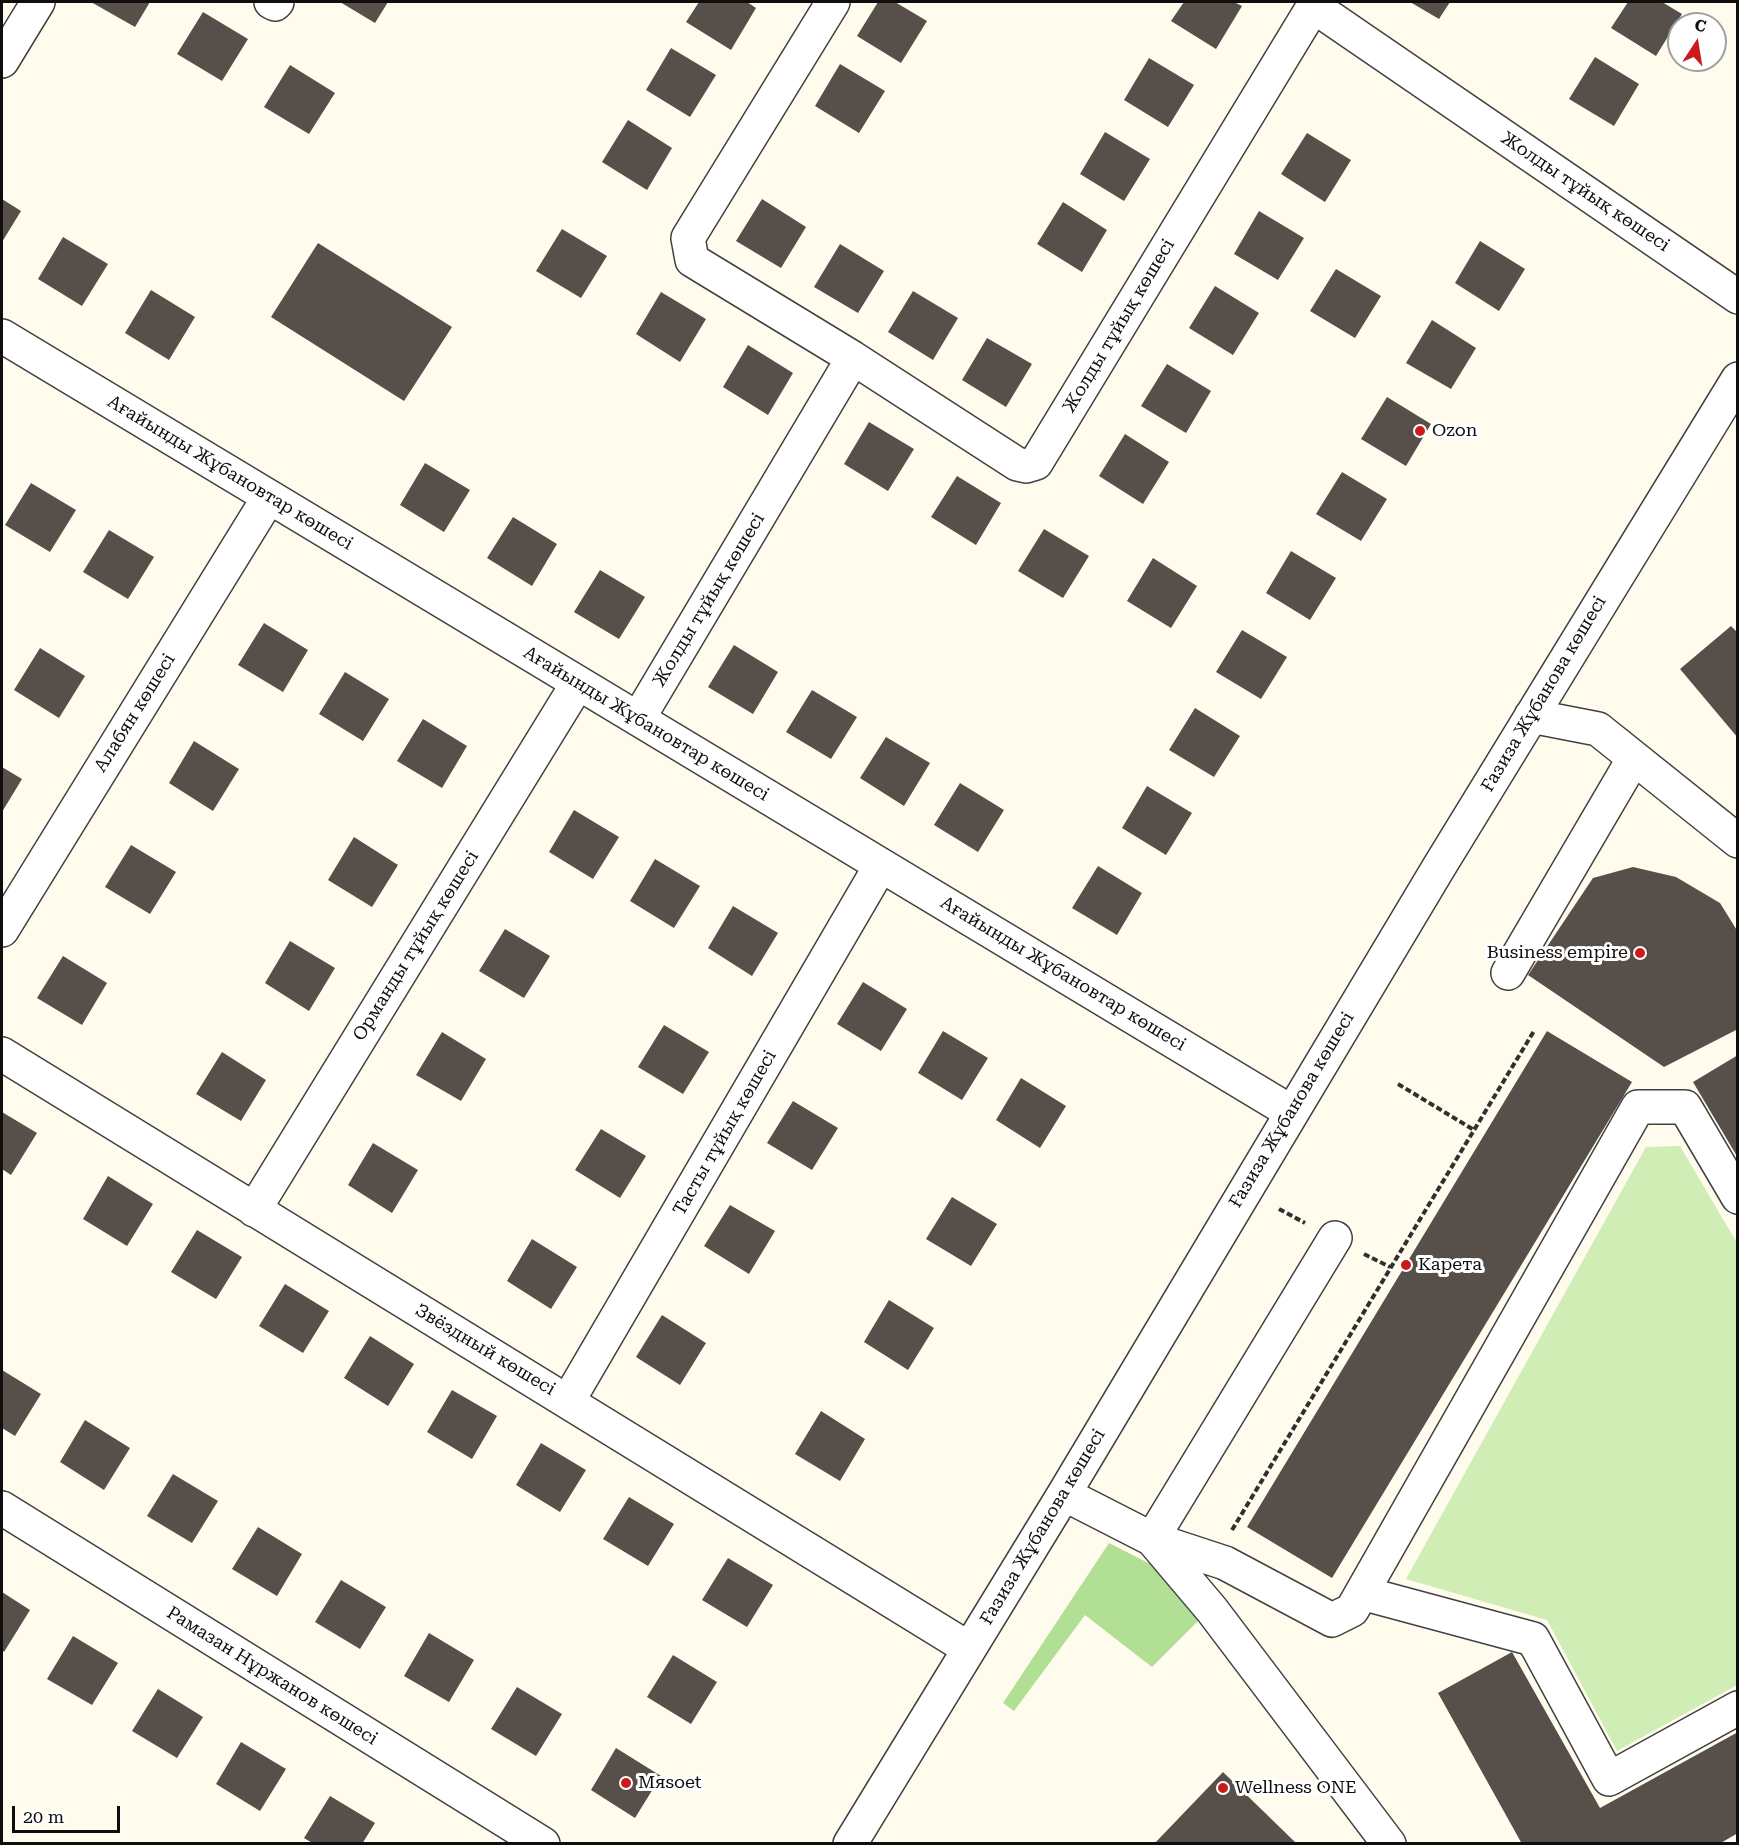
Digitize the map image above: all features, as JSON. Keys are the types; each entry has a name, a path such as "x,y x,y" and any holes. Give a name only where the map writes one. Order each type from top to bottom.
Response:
{"street":[{"path":"2,61 38,2"},
{"path":"271,2 275,4 277,2"},
{"name":"Жолды тұйық көшесі","path":"833,2 688,238 688,249 692,260 853,358 1017,464 1036,463 1315,4 1737,297"},
{"name":"Ағайынды Жұбановтар көшесі","path":"2,336 1291,1112"},
{"name":"Жолды тұйық көшесі","path":"638,719 853,358"},
{"name":"Ғазиза Жұбанова көшесі","path":"850,1844 1064,1494 1291,1112 1737,378"},
{"name":"Алабян көшесі","path":"2,930 269,497"},
{"name":"Орманды тұйық көшесі","path":"254,1210 578,683"},
{"path":"1531,716 1598,729 1737,842"},
{"path":"1508,973 1634,758"},
{"name":"Тасты тұйық көшесі","path":"568,1401 881,865"},
{"name":"Звёздный көшесі","path":"2,1054 968,1648"},
{"path":"1064,1494 1152,1539 1214,1560 1332,1620 1352,1610 1638,1107 1685,1107 1737,1197"},
{"path":"1152,1539 1335,1238"},
{"name":"Рамазан Нұржанов көшесі","path":"2,1508 543,1844"},
{"path":"1152,1539 1212,1610 1388,1843"},
{"path":"1362,1593 1533,1639 1609,1779 1737,1708"}],"path":[{"path":"1214,1560 1534,1030"},
{"path":"1398,1084 1474,1130"}],"green space":[{"path":"1680,1146 1737,1243 1737,1685 1617,1751 1547,1620 1406,1579 1646,1147"},
{"path":"1109,1543 1164,1571 1200,1619 1152,1667 1085,1615 1014,1711 1003,1703"}],"building":[{"path":"91,2 150,2 135,27"},
{"path":"340,2 388,2 375,23"},
{"path":"699,2 747,2 756,8 731,50 686,22"},
{"path":"878,2 895,2 927,21 901,63 857,36"},
{"path":"1184,2 1234,2 1242,6 1216,49 1171,21"},
{"path":"1410,2 1450,2 1439,19"},
{"path":"1628,2 1662,2 1679,12 1667,12 1667,38 1656,56 1611,28"},
{"path":"203,12 248,39 222,81 177,54"},
{"path":"671,48 716,75 690,117 646,90"},
{"path":"1595,57 1639,84 1614,126 1569,99"},
{"path":"1149,58 1194,85 1168,127 1124,100"},
{"path":"840,64 885,91 859,133 815,106"},
{"path":"290,65 335,93 309,134 264,107"},
{"path":"628,120 672,148 647,190 602,162"},
{"path":"1105,132 1150,159 1124,201 1080,174"},
{"path":"1307,133 1351,160 1325,202 1281,174"},
{"path":"2,199 21,211 2,242"},
{"path":"762,199 806,227 781,268 736,241"},
{"path":"1063,202 1107,230 1082,272 1037,244"},
{"path":"1259,211 1304,238 1278,280 1234,254"},
{"path":"562,229 607,256 581,298 536,271"},
{"path":"63,237 108,264 82,306 38,279"},
{"path":"1480,241 1525,269 1499,311 1455,283"},
{"path":"318,243 452,327 404,401 271,317"},
{"path":"840,244 884,271 858,313 814,287"},
{"path":"1336,269 1381,296 1355,338 1310,311"},
{"path":"1215,286 1259,313 1233,355 1189,328"},
{"path":"151,290 195,317 169,360 125,333"},
{"path":"913,291 958,318 933,360 888,332"},
{"path":"661,292 706,319 680,362 636,334"},
{"path":"1432,320 1476,348 1451,389 1406,363"},
{"path":"987,338 1032,364 1006,407 962,380"},
{"path":"748,345 793,373 768,415 723,387"},
{"path":"1167,364 1211,391 1186,433 1141,406"},
{"path":"1387,397 1431,424 1406,466 1361,439"},
{"path":"869,422 914,449 888,491 844,464"},
{"path":"1125,434 1169,462 1143,504 1099,476"},
{"path":"425,463 470,490 444,532 400,505"},
{"path":"1342,472 1387,499 1361,541 1316,514"},
{"path":"957,476 1001,503 976,545 931,517"},
{"path":"31,483 76,510 50,552 5,525"},
{"path":"513,517 557,544 532,586 487,558"},
{"path":"1044,529 1089,556 1063,598 1018,571"},
{"path":"109,530 154,557 128,599 83,572"},
{"path":"1291,551 1336,578 1310,620 1266,593"},
{"path":"1153,558 1197,586 1171,628 1127,601"},
{"path":"600,570 645,597 619,639 574,612"},
{"path":"264,623 308,650 283,692 238,665"},
{"path":"1731,626 1738,633 1738,738 1680,669"},
{"path":"1242,630 1287,657 1261,699 1216,672"},
{"path":"734,645 778,672 753,714 708,687"},
{"path":"40,648 85,676 59,718 14,690"},
{"path":"345,672 389,699 363,741 319,714"},
{"path":"812,690 857,717 831,759 786,732"},
{"path":"1195,708 1240,736 1214,777 1169,750"},
{"path":"423,719 467,746 442,788 397,761"},
{"path":"886,737 930,763 904,806 860,778"},
{"path":"194,741 239,769 213,811 169,783"},
{"path":"2,767 22,779 2,812"},
{"path":"960,783 1004,810 978,852 934,825"},
{"path":"1147,786 1192,813 1166,855 1122,828"},
{"path":"574,810 619,837 593,879 549,852"},
{"path":"354,837 398,865 372,907 328,880"},
{"path":"131,845 176,872 150,914 105,887"},
{"path":"655,859 700,886 674,928 630,901"},
{"path":"1098,866 1142,893 1117,935 1072,908"},
{"name":"Business empire","path":"1633,867 1676,877 1720,903 1738,932 1738,1029 1664,1067 1528,975 1593,878"},
{"path":"733,906 778,933 752,976 708,948"},
{"path":"505,929 550,956 524,998 479,971"},
{"path":"290,941 335,968 309,1011 265,983"},
{"path":"63,956 107,983 82,1025 37,998"},
{"path":"863,982 907,1009 881,1051 837,1024"},
{"path":"664,1025 709,1052 683,1094 638,1067"},
{"path":"943,1031 988,1058 962,1100 918,1073"},
{"path":"1547,1031 1632,1082 1332,1578 1247,1527"},
{"path":"442,1032 486,1059 461,1101 416,1075"},
{"path":"222,1052 266,1080 241,1121 196,1094"},
{"path":"1738,1055 1738,1158 1693,1082"},
{"path":"1021,1078 1066,1106 1040,1148 996,1120"},
{"path":"793,1101 838,1128 812,1170 767,1143"},
{"path":"2,1112 37,1133 11,1175 2,1169"},
{"path":"601,1129 646,1156 620,1198 575,1170"},
{"path":"373,1143 418,1170 392,1213 348,1185"},
{"path":"108,1176 153,1204 127,1246 83,1219"},
{"path":"952,1197 997,1224 971,1266 926,1239"},
{"path":"730,1205 775,1231 749,1274 704,1246"},
{"path":"197,1230 242,1257 216,1299 171,1272"},
{"path":"532,1239 577,1267 551,1309 507,1281"},
{"path":"285,1284 329,1311 303,1353 259,1326"},
{"path":"889,1300 934,1328 908,1370 864,1342"},
{"path":"662,1315 706,1343 680,1385 636,1357"},
{"path":"370,1336 414,1364 388,1406 344,1378"},
{"path":"2,1370 41,1394 15,1436 2,1428"},
{"path":"452,1390 497,1416 472,1459 427,1432"},
{"path":"821,1411 865,1439 840,1481 795,1454"},
{"path":"85,1420 130,1448 104,1490 60,1462"},
{"path":"541,1443 586,1470 560,1512 516,1485"},
{"path":"173,1474 218,1501 192,1543 147,1516"},
{"path":"629,1497 674,1524 648,1566 603,1539"},
{"path":"258,1527 302,1554 277,1596 232,1569"},
{"path":"728,1558 773,1585 747,1627 702,1600"},
{"path":"341,1580 386,1607 360,1649 315,1622"},
{"path":"2,1592 30,1610 4,1652 2,1650"},
{"path":"429,1633 474,1660 449,1702 404,1676"},
{"path":"73,1636 118,1663 92,1705 47,1679"},
{"path":"1512,1652 1600,1808 1738,1732 1738,1833 1719,1844 1522,1844 1438,1693"},
{"path":"673,1655 717,1682 691,1724 647,1697"},
{"path":"517,1687 562,1714 536,1756 491,1729"},
{"path":"158,1689 203,1717 177,1758 132,1731"},
{"path":"241,1742 286,1769 260,1811 216,1784"},
{"name":"Мяsoet","path":"616,1748 661,1776 635,1818 591,1790"},
{"path":"1223,1772 1297,1844 1154,1844"},
{"path":"330,1796 375,1823 362,1844 314,1844 304,1838"}],"place":[{"name":"Ozon","path":"1420,431"},
{"name":"Business empire","path":"1640,953"},
{"name":"Карета","path":"1406,1265"},
{"name":"Мяsoet","path":"626,1783"},
{"name":"Wellness ONE","path":"1223,1788"}]}
